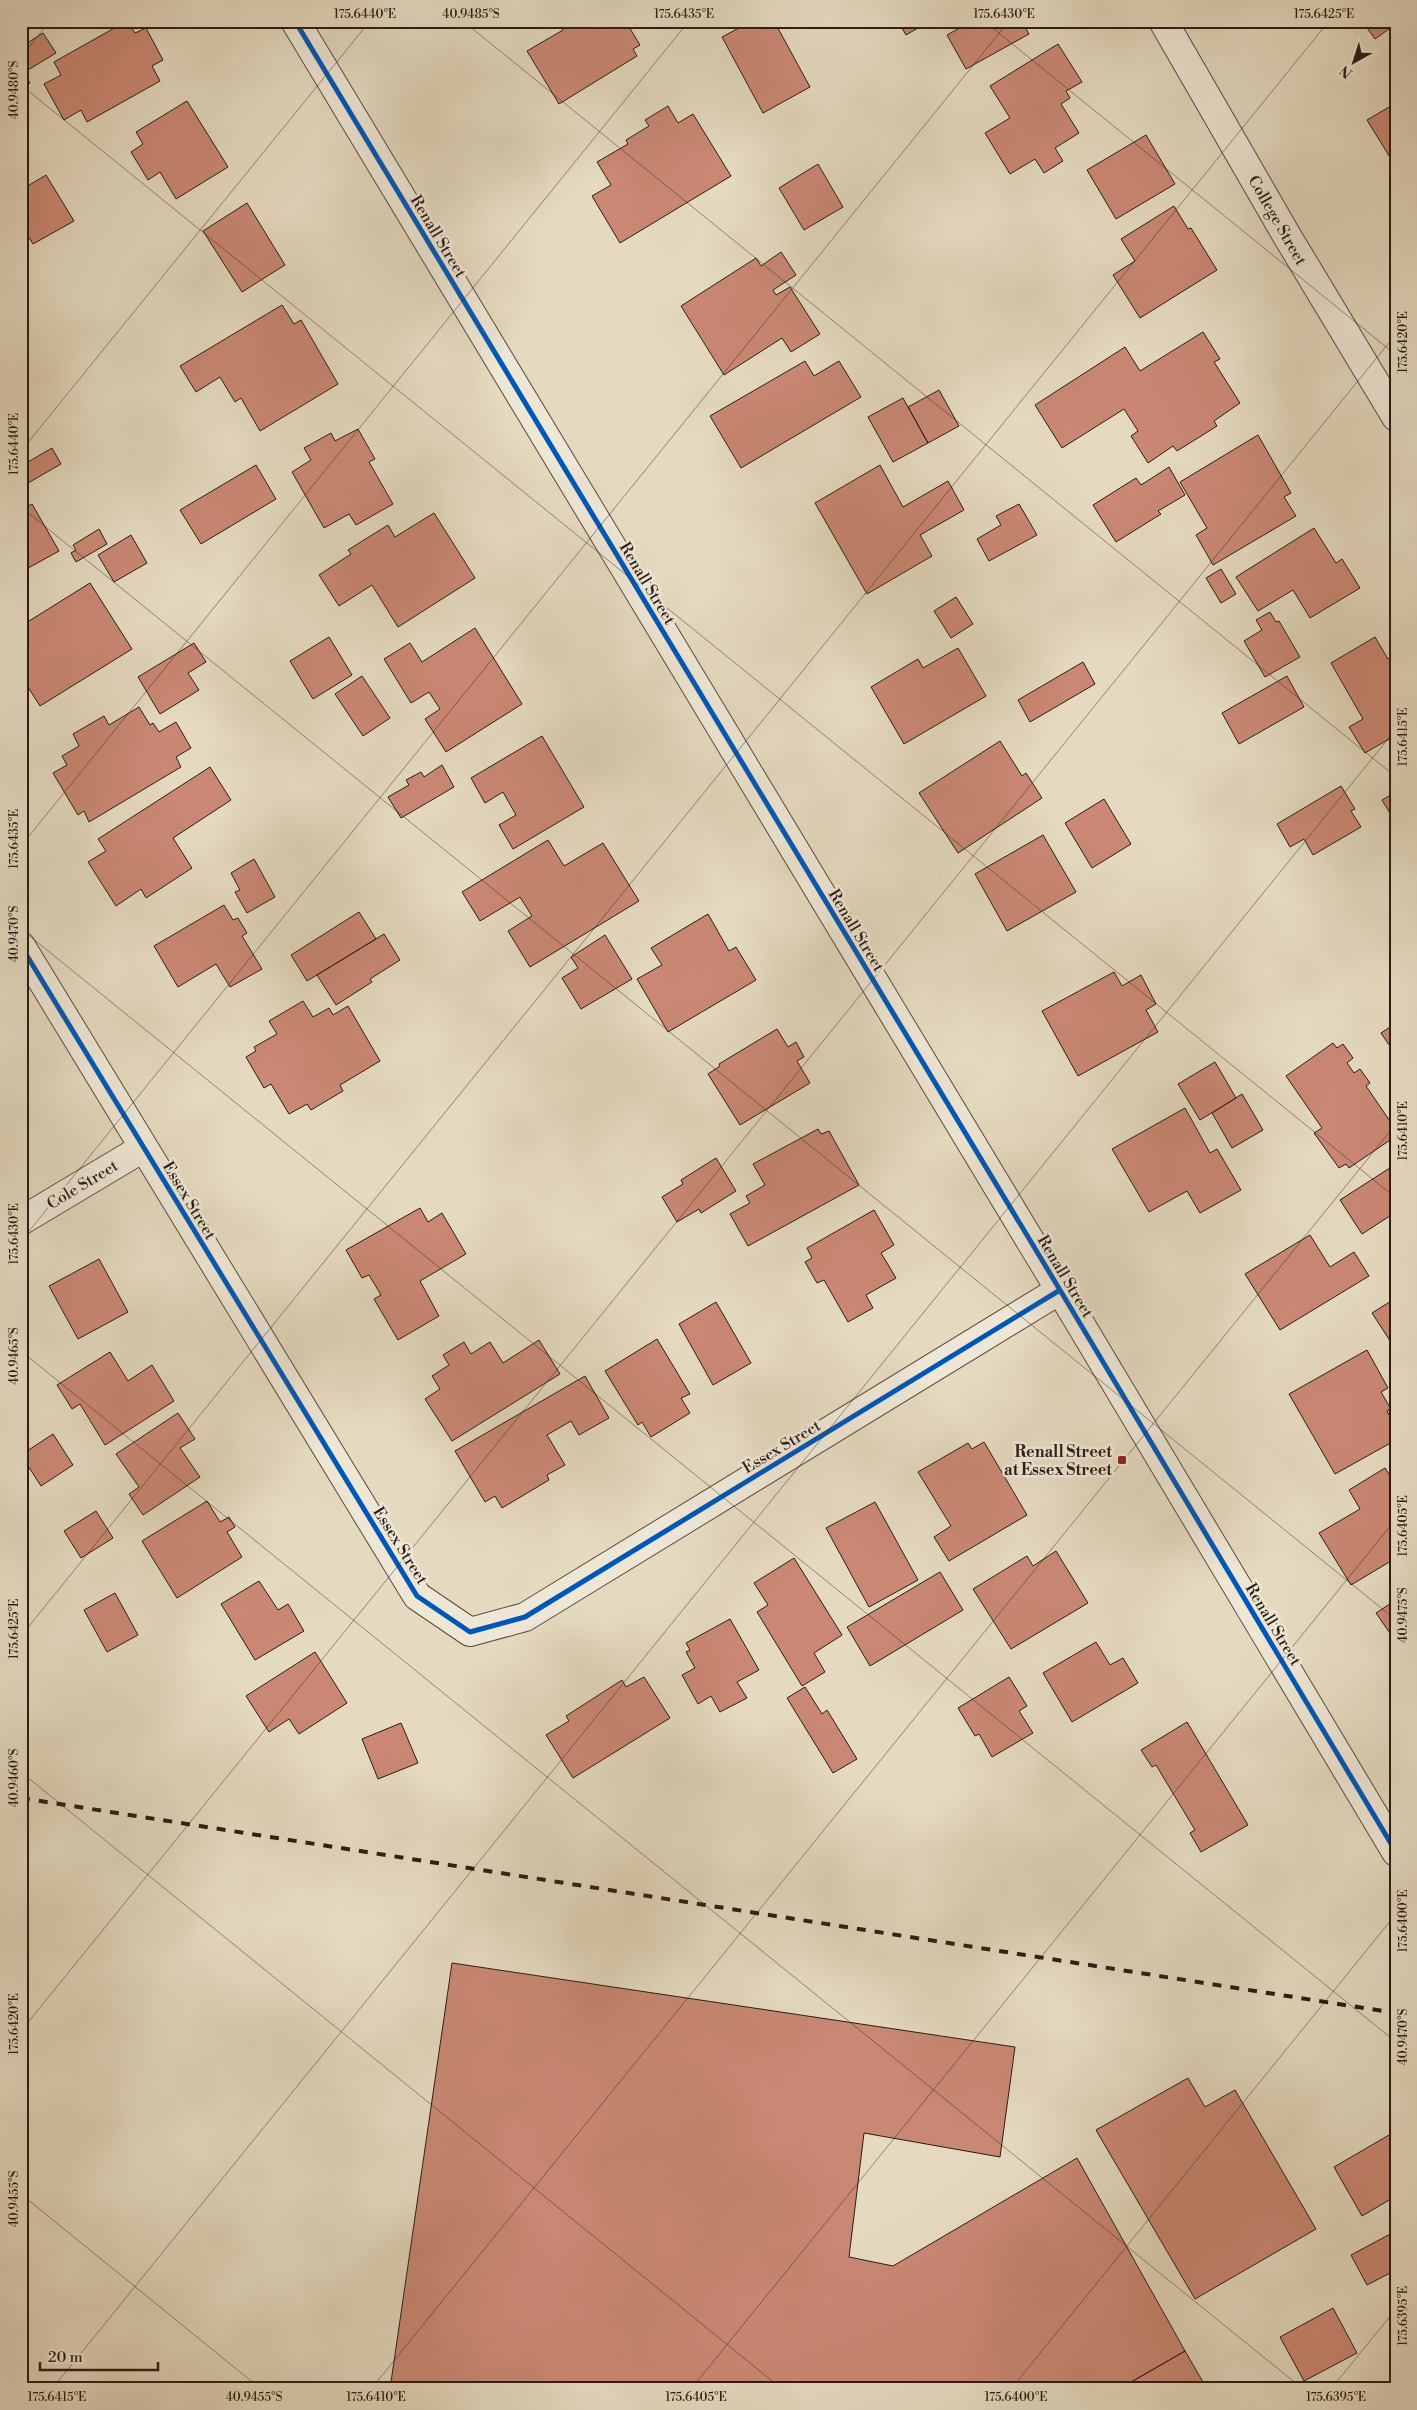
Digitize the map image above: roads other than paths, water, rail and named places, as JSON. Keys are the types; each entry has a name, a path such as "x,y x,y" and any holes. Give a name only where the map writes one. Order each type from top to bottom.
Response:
{"street":[{"name":"Renall Street","path":"296,21 1395,1850"},
{"name":"College Street","path":"1163,21 1287,236 1396,417"},
{"name":"Essex Street","path":"21,946 418,1596 470,1632 525,1617 1060,1290"},
{"name":"Cole Street","path":"21,1221 143,1148"}],"railway":[{"path":"21,1798 1396,2013"}],"place":[{"name":"Renall Street at Essex Street","path":"1122,1460"}]}
